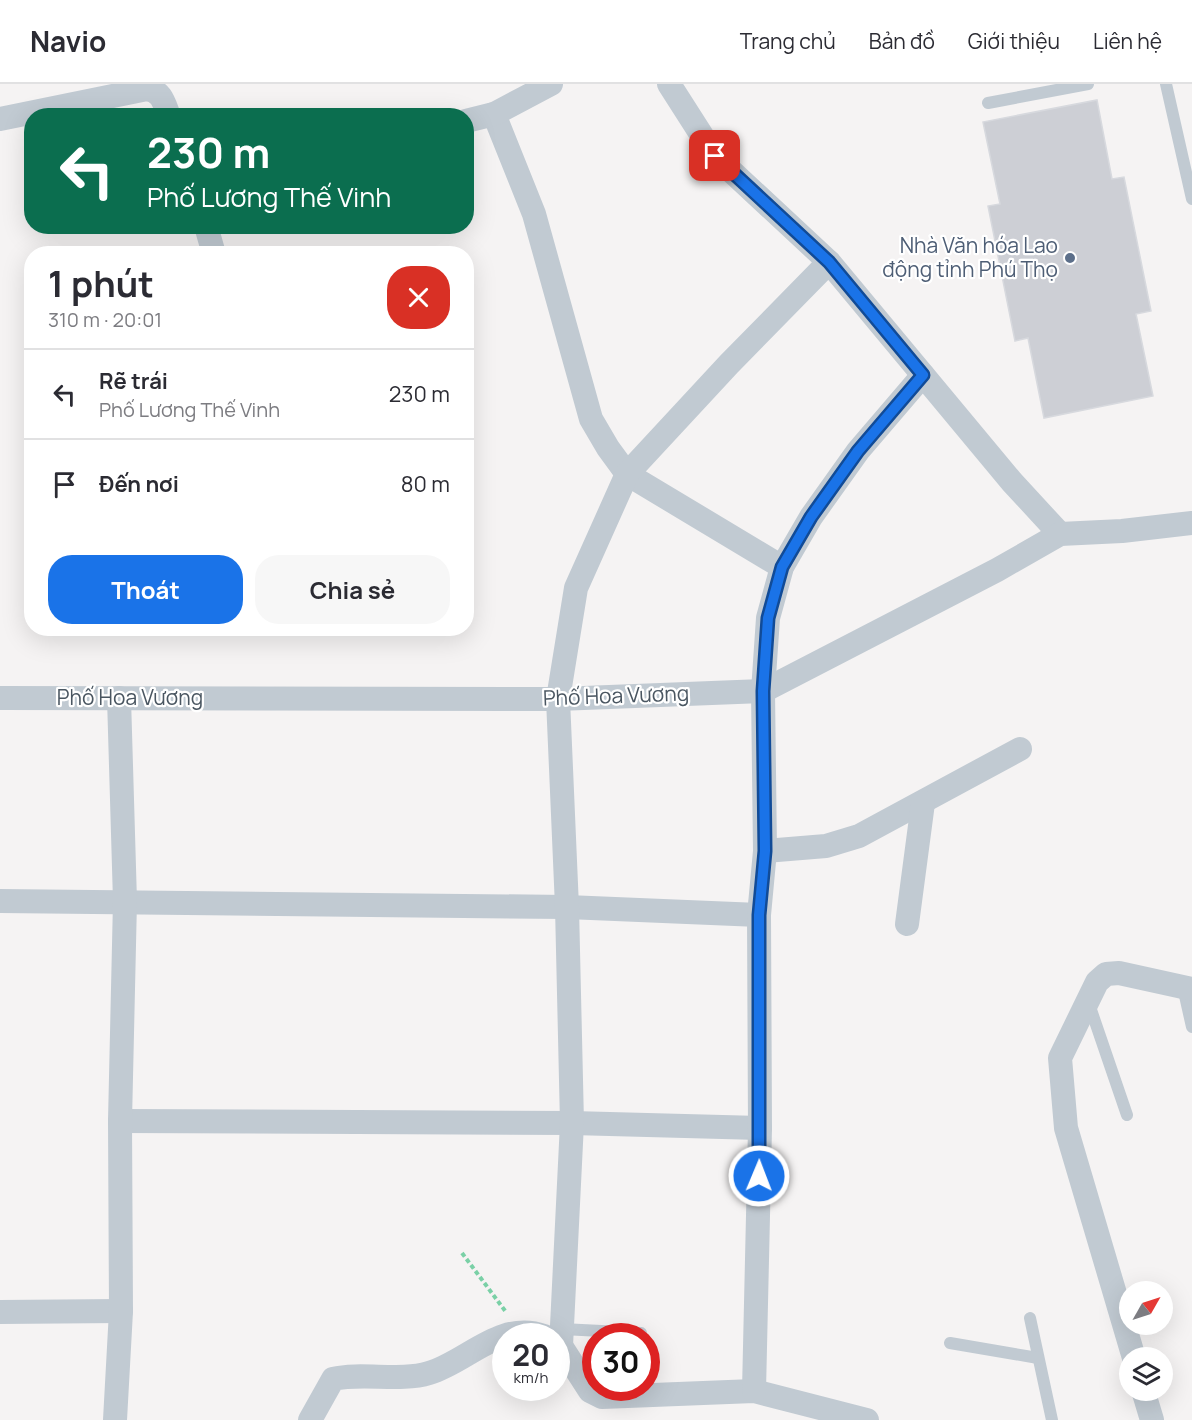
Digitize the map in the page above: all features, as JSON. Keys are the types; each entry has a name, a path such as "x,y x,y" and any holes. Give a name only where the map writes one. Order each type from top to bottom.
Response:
{"street":[{"path":"474,119 494,114 551,84"},
{"path":"669,84 715,156 829,262 1012,482 1060,534"},
{"path":"54,108 159,87 166,108"},
{"path":"0,119 24,114"},
{"path":"494,114 534,214 591,418 608,448 627,474 782,567"},
{"path":"551,1323 572,1123 567,907 558,699 576,588 627,474 729,364 829,262"},
{"path":"754,1391 760,1128 759,915 765,851 763,691 768,618 782,567 811,517 858,451 923,375"},
{"name":"Phố Hoa Vương","path":"0,698 558,699 763,691 997,570 1060,534 1122,531 1192,523"},
{"path":"115,1420 121,1311 120,1121 125,901 119,698"},
{"path":"765,851 826,846 859,836 1020,749"},
{"path":"907,924 923,803"},
{"path":"0,901 567,907 759,915"},
{"path":"1131,1347 1066,1128 1060,1058 1097,982 1106,974 1119,973 1187,988"},
{"path":"120,1121 572,1123 760,1128"},
{"path":"0,1312 121,1311"},
{"path":"310,1420 333,1379 346,1376 369,1378 429,1373 492,1340"},
{"path":"570,1365 590,1391 602,1397 754,1391 867,1420"},
{"path":"1146,1401 1152,1420"}],"lane":[{"path":"988,103 1088,84"},
{"path":"1166,84 1192,199"},
{"path":"1187,988 1192,1027"},
{"path":"1088,1000 1127,1115"},
{"path":"1030,1318 1052,1420"},
{"path":"950,1343 1038,1358"}],"path":[{"path":"462,1253 534,1323"}],"building":[{"name":"Nhà Văn hóa Lao động tỉnh Phú Thọ","path":"1097,100 1112,179 1124,177 1151,311 1136,314 1153,396 1044,418 1028,338 1015,341 988,206 1000,204 983,122"}],"place":[{"name":"Nhà Văn hóa Lao động tỉnh Phú Thọ","path":"1070,258"}],"route":[{"path":"715,156 829,262 923,375 858,451 811,517 782,567 768,618 763,691 765,851 759,915 759,1176"}]}
